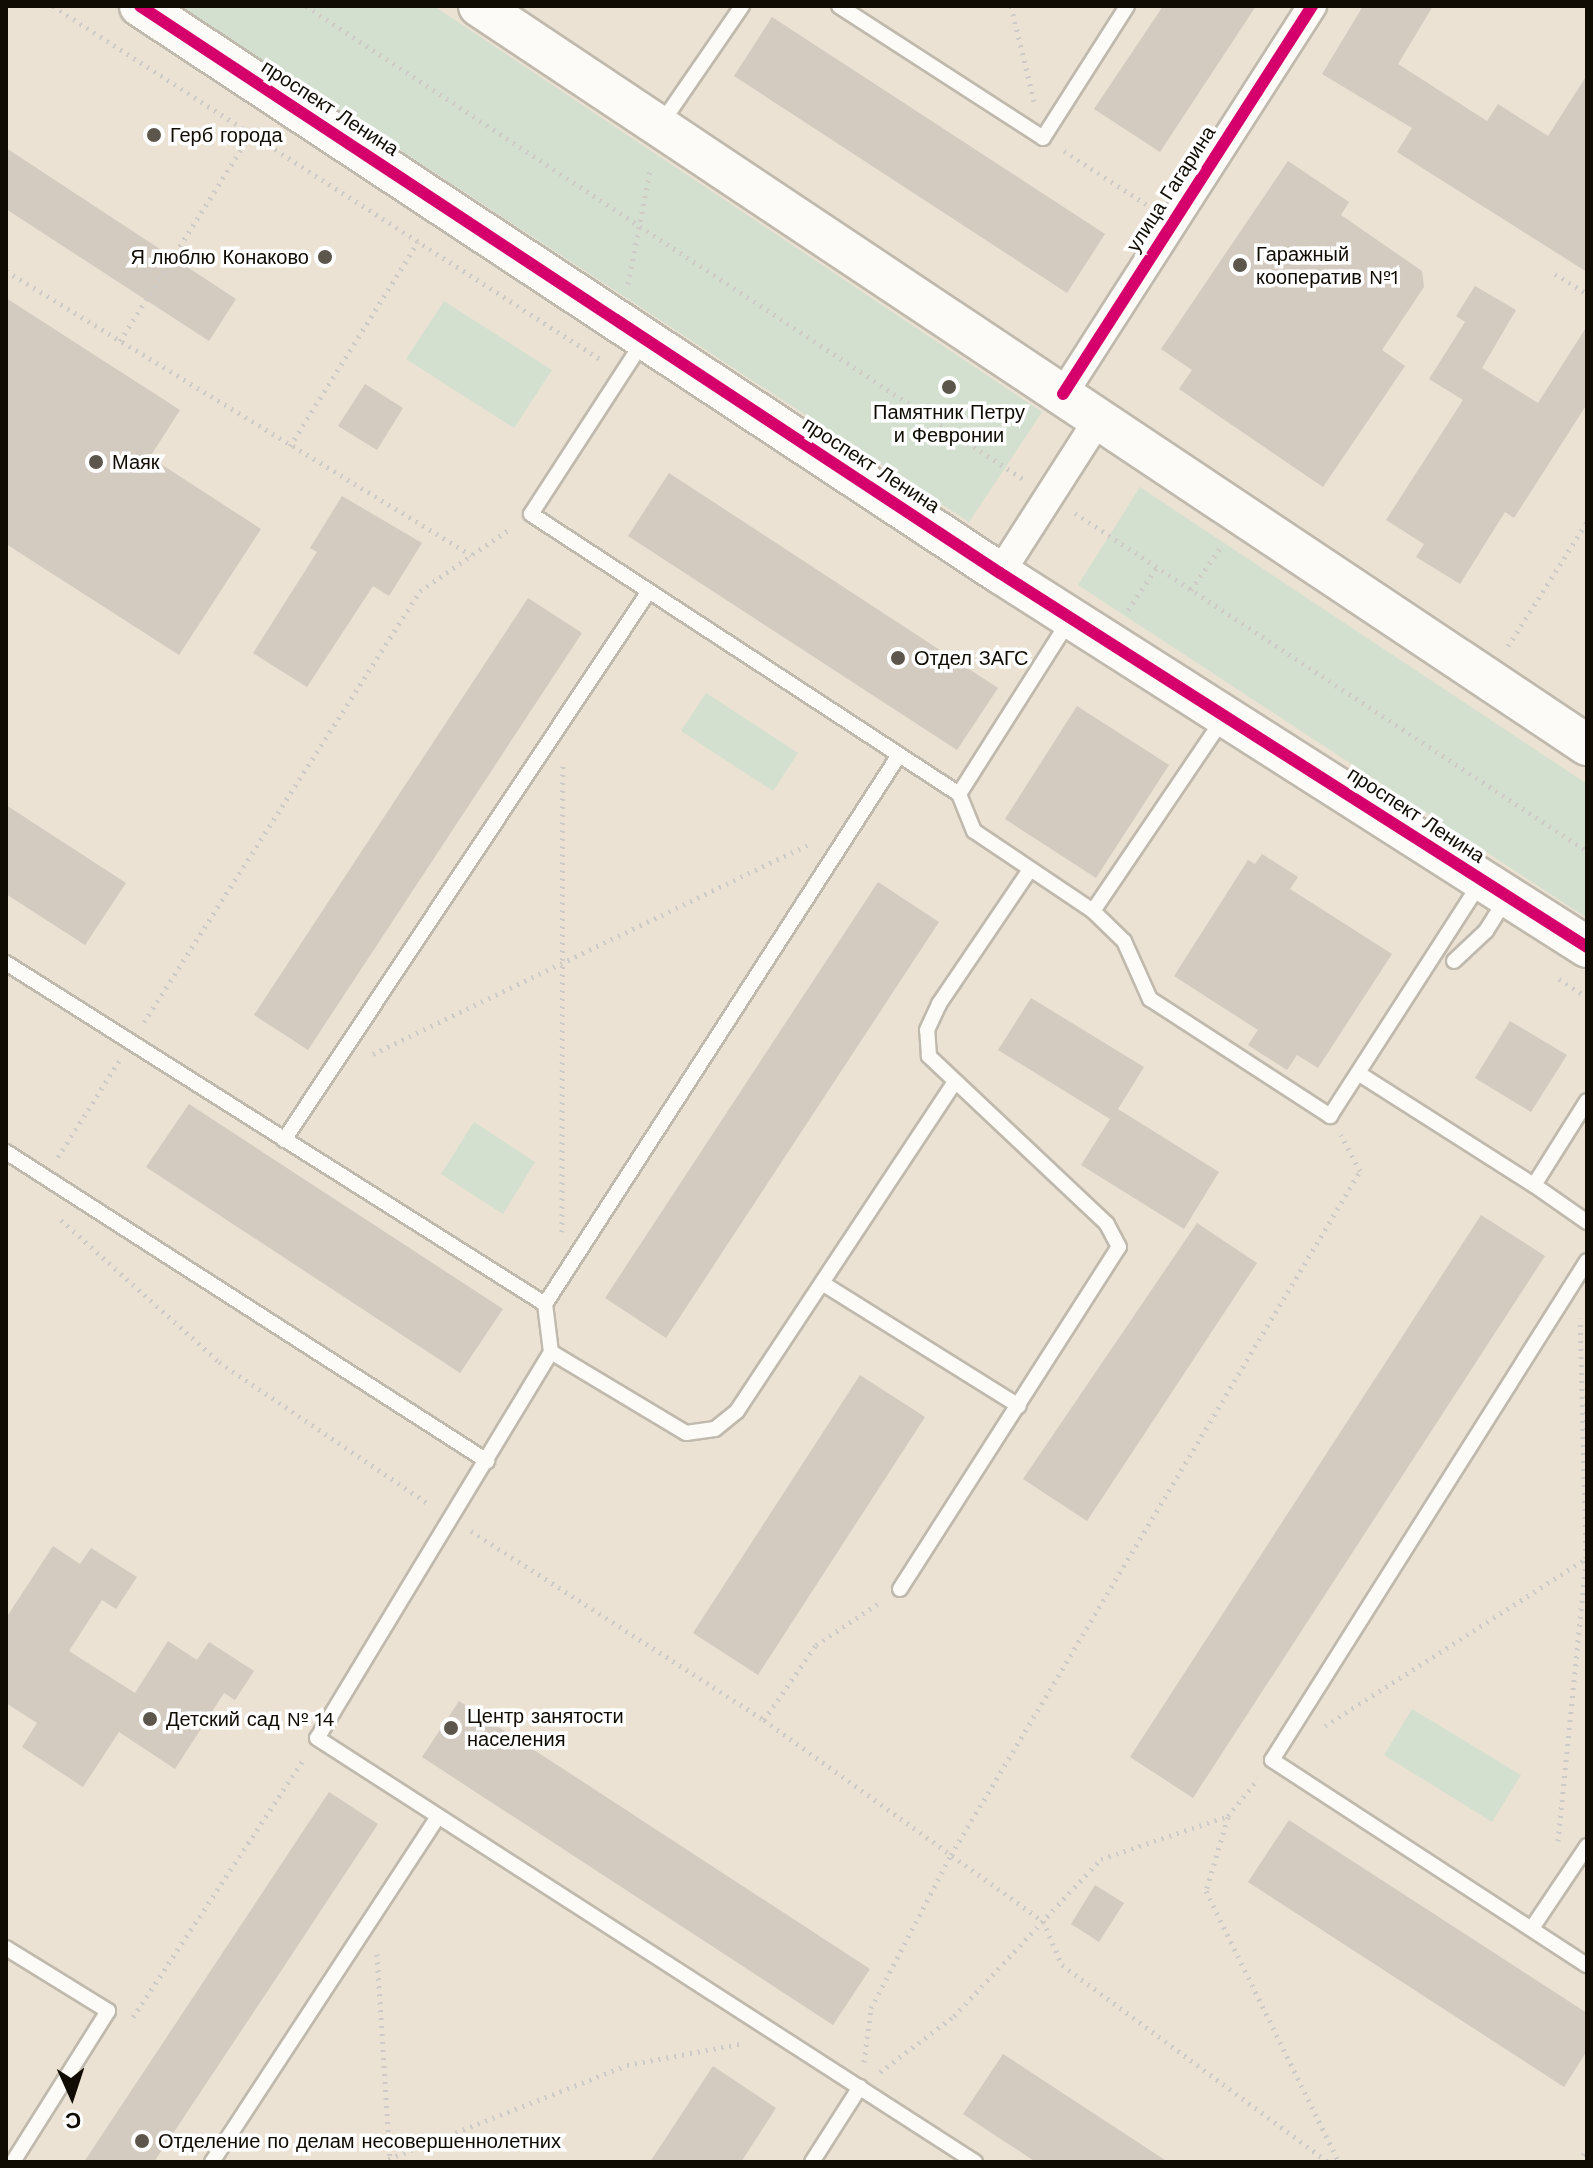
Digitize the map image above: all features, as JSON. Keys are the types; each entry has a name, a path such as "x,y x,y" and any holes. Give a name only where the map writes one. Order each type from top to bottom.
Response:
{"street":[{"name":"проспект Ленина","path":"140,6 1000,573 1587,947"},
{"path":"479,6 1587,745"},
{"name":"улица Гагарина","path":"1063,394 1312,6"},
{"path":"1000,573 1099,418"}],"lane":[{"path":"659,126 742,6"},
{"path":"839,6 1043,138 1127,6"},
{"path":"645,339 531,514 959,794 974,831 1029,871 1093,911 1124,941 1150,999 1330,1116 1358,1073 1494,889"},
{"path":"284,1140 649,591"},
{"path":"959,794 1070,618"},
{"path":"1093,911 1226,716"},
{"path":"899,755 545,1304 551,1352 453,1519 317,1738 975,2162"},
{"path":"900,1589 1119,1247 1107,1224 953,1085 929,1056 927,1030 1029,871"},
{"path":"1454,961 1486,931 1494,889"},
{"path":"6,963 545,1304"},
{"path":"1358,1073 1587,1222"},
{"path":"551,1352 686,1433 715,1429 737,1411 953,1085"},
{"path":"1534,1185 1587,1101"},
{"path":"6,1152 487,1461"},
{"path":"1587,1261 1272,1760 1587,1965"},
{"path":"822,1283 1019,1406"},
{"path":"212,2162 438,1816"},
{"path":"1532,1928 1587,1846"},
{"path":"6,1948 108,2011 13,2162"},
{"path":"812,2162 860,2087"}],"path":[{"path":"306,6 1587,851"},
{"path":"1011,6 1043,138 1174,222"},
{"path":"120,341 251,134"},
{"path":"625,297 650,171"},
{"path":"290,446 418,242"},
{"path":"6,271 471,555"},
{"path":"1555,274 1587,294"},
{"path":"531,514 420,591 45,1178 60,1218 84,1246 219,1362 453,1519 764,1720 1043,1921 1062,1965 1328,2162"},
{"path":"1191,590 1243,514"},
{"path":"1507,647 1587,522"},
{"path":"1107,641 1157,567"},
{"path":"562,1278 563,721"},
{"path":"326,1077 857,821"},
{"path":"860,2087 871,2008 951,1855 1360,1171 1330,1116"},
{"path":"1552,1899 1586,1558 1584,1322 1561,1302"},
{"path":"1339,2162 1206,1891 1228,1816 1272,1760 1586,1558"},
{"path":"764,1720 816,1645 900,1589"},
{"path":"108,2011 130,2021 317,1738"},
{"path":"860,2087 954,2016 1101,1859 1228,1816"},
{"path":"375,1913 390,2160"},
{"path":"381,2162 627,2065 780,2036"},
{"path":"1579,2162 1587,2149"}],"green space":[{"path":"180,6 434,6 1042,412 969,522"},
{"path":"444,301 552,370 514,428 406,359"},
{"path":"1140,487 1587,784 1587,918 1078,585"},
{"path":"706,693 798,753 773,791 681,731"},
{"path":"474,1122 535,1162 503,1214 441,1174"},
{"path":"1412,1709 1521,1775 1492,1822 1384,1755"}],"building":[{"path":"1163,6 1256,6 1160,152 1094,109"},
{"path":"1363,6 1433,6 1398,64 1487,121 1498,104 1548,136 1587,75 1587,272 1397,152 1412,128 1322,74"},
{"path":"772,17 1105,234 1067,293 734,76"},
{"path":"6,148 236,299 209,341 6,209"},
{"path":"1288,161 1349,202 1341,215 1422,271 1424,287 1382,350 1405,366 1323,487 1179,389 1192,370 1161,349"},
{"path":"1475,286 1516,310 1482,368 1538,403 1587,326 1587,404 1514,518 1505,512 1460,584 1416,557 1424,544 1386,520 1463,400 1429,379 1465,322 1456,316"},
{"name":"Маяк","path":"6,298 180,410 150,457 261,529 179,655 6,544"},
{"path":"365,384 403,408 377,450 338,426"},
{"path":"669,473 998,688 957,750 628,536"},
{"path":"342,496 422,543 389,596 373,586 307,687 253,653 317,552 310,548"},
{"path":"528,598 582,633 308,1050 254,1015"},
{"path":"1077,706 1169,765 1096,878 1005,819"},
{"path":"6,805 126,883 85,945 6,894"},
{"path":"1262,854 1298,877 1290,889 1392,954 1318,1068 1297,1055 1287,1070 1248,1045 1258,1030 1174,976 1248,860 1255,864"},
{"path":"878,882 939,922 666,1338 605,1298"},
{"path":"1031,998 1144,1067 1118,1109 1219,1172 1184,1229 1081,1165 1110,1119 998,1050"},
{"path":"1510,1021 1567,1055 1531,1112 1475,1078"},
{"path":"189,1104 503,1309 460,1373 146,1167"},
{"path":"1481,1215 1545,1256 1193,1798 1130,1757"},
{"path":"1197,1223 1257,1263 1087,1521 1023,1479"},
{"path":"860,1375 925,1417 758,1675 693,1633"},
{"path":"53,1546 80,1564 91,1548 137,1577 116,1609 102,1600 69,1651 135,1693 168,1641 197,1660 209,1642 254,1671 235,1700 224,1693 175,1769 119,1732 83,1787 22,1747 37,1723 6,1703 6,1618"},
{"path":"459,1701 870,1969 833,2025 422,1757"},
{"path":"329,1792 378,1824 277,1977 154,2162 84,2162"},
{"path":"1289,1820 1587,2013 1587,2051 1564,2087 1248,1882"},
{"path":"1095,1885 1124,1903 1099,1942 1071,1924"},
{"path":"1003,2054 1168,2162 1036,2162 996,2136 963,2114"},
{"path":"713,2066 776,2108 745,2156 741,2162 650,2162"}],"cycle path":[{"path":"140,6 1000,573 1587,947"},
{"path":"1063,394 1312,6"}],"place":[{"name":"Герб города","path":"154,135"},
{"name":"Я люблю Конаково","path":"325,257"},
{"name":"Гаражный кооператив №1","path":"1240,265"},
{"name":"Памятник Петру и Февронии","path":"949,387"},
{"name":"Маяк","path":"96,462"},
{"name":"Отдел ЗАГС","path":"898,658"},
{"name":"Детский сад № 14","path":"150,1719"},
{"name":"Центр занятости населения","path":"451,1728"},
{"name":"Отделение по делам несовершеннолетних","path":"142,2141"}]}
